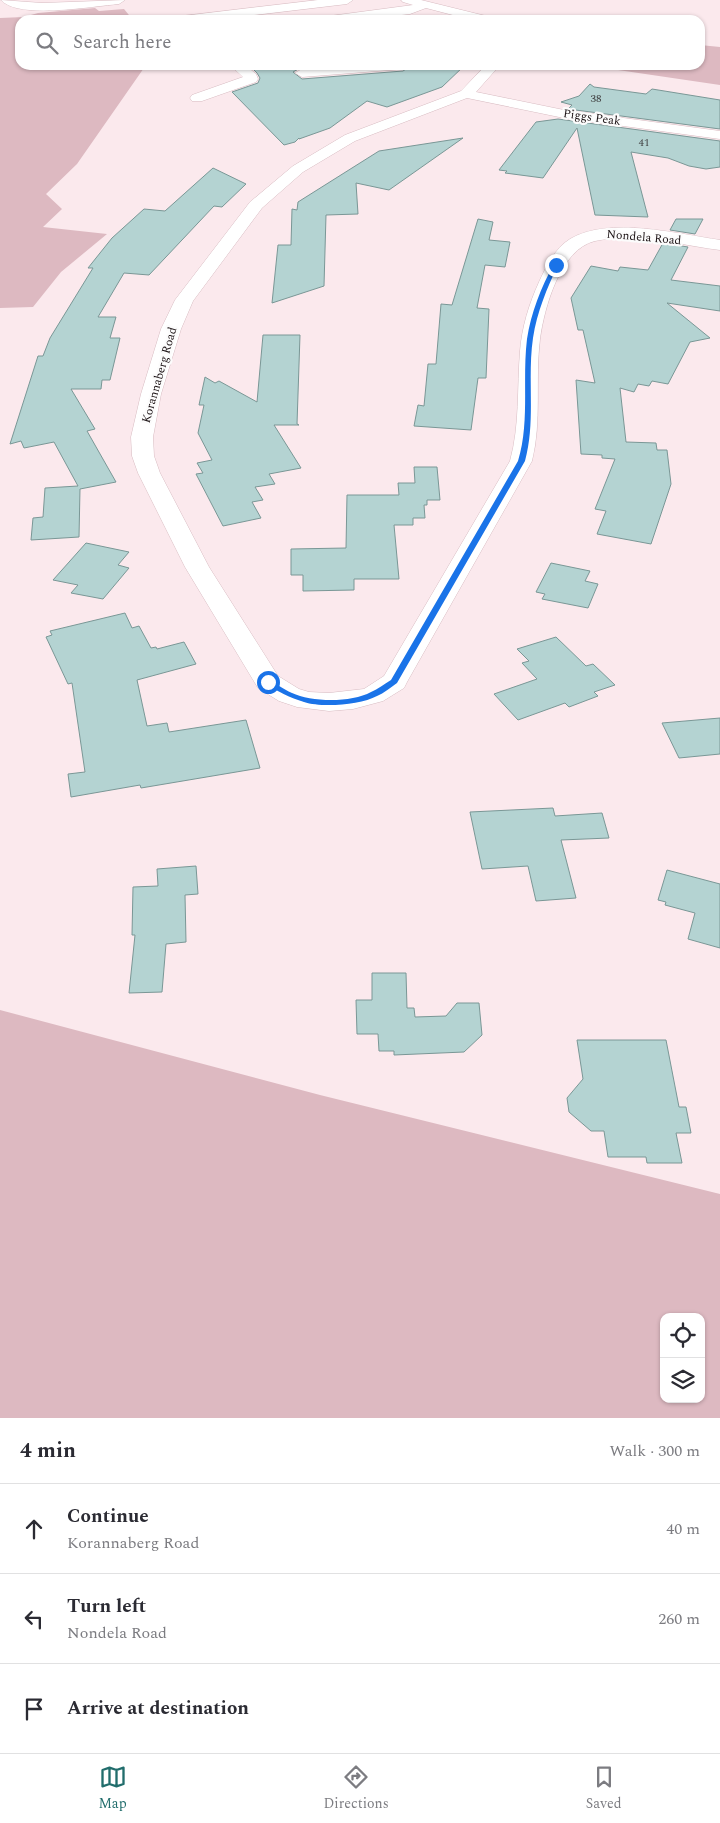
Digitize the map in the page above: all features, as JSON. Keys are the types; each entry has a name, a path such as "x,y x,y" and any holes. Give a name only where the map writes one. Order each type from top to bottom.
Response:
{"street":[{"path":"7,0 12,5 39,6 119,0"},
{"path":"224,15 347,0"},
{"path":"407,0 466,15"},
{"path":"370,15 410,10 425,5"},
{"path":"197,98 251,79 243,70"},
{"path":"302,73 340,70"},
{"name":"Korannaberg Road","path":"394,682 373,695 353,700 330,702 307,701 289,694 268,682 189,550 149,473 143,456 142,437 151,394 171,328 181,307 208,265 256,205 298,169 350,138 466,94 488,70"},
{"name":"Piggs Peak","path":"466,94 564,114 720,135"},
{"name":"Nondela Road","path":"394,682 521,461 526,444 530,339 540,298 556,265 576,242 587,236 602,233 640,234 720,245"}],"shaded area":[{"path":"95,8 99,11 124,9 129,15 31,15"},
{"path":"15,17 15,70 143,70 77,164 46,194 62,209 43,227 107,234 61,272 33,307 0,308 0,18"},
{"path":"705,46 720,47 720,85 618,70 705,70"},
{"path":"0,1010 320,1095 720,1194 720,1418 0,1418"}],"building":[{"path":"254,70 297,70 293,72 302,79 404,70 460,70 442,87 387,107 367,101 330,128 284,145 232,92 258,83 260,78"},
{"path":"590,84 594,87 646,94 652,89 720,100 720,129 568,109 572,105 561,102 579,96"},
{"path":"558,119 720,141 720,167 706,169 689,166 668,158 631,152 648,217 595,215 577,128 543,178 505,173 507,171 499,170 536,122"},
{"path":"463,138 389,190 356,183 358,214 326,215 324,286 272,303 278,245 291,245 292,209 297,210 298,202 379,151"},
{"path":"213,168 246,184 222,207 214,206 149,275 124,273 98,317 116,317 110,338 120,338 110,380 102,380 101,389 71,389 95,429 87,431 116,482 80,489 79,537 31,540 33,518 43,517 45,488 78,486 54,442 24,448 21,441 10,444 38,356 43,356 50,338 93,268 88,268 112,238 144,209 165,211"},
{"path":"478,219 493,222 489,240 510,242 505,267 485,265 477,308 489,309 486,378 478,378 471,430 414,426 418,405 424,406 428,364 436,364 441,304 452,305"},
{"path":"676,219 703,219 695,234 670,230"},
{"path":"663,243 688,247 671,280 720,286 720,311 667,303 710,338 690,342 668,384 652,381 649,386 638,384 634,392 620,388 626,442 656,443 657,450 667,450 671,484 651,544 597,534 606,511 595,509 615,459 602,458 602,455 581,454 576,380 595,383 583,330 578,330 571,298 591,266 618,271 620,267 648,270"},
{"path":"263,335 300,335 297,424 299,425 274,425 301,468 269,474 275,484 255,487 263,500 252,502 261,518 223,526 196,474 203,473 197,463 212,460 198,433 204,405 199,405 205,377 215,383 219,381 257,402"},
{"path":"414,467 437,467 440,500 427,500 427,505 424,505 425,518 413,518 413,525 394,525 399,579 354,579 354,590 303,591 303,575 291,575 291,549 346,548 347,495 399,495 398,483 415,483"},
{"path":"86,543 129,552 118,565 129,568 103,599 71,593 78,585 53,580"},
{"path":"551,563 590,571 585,581 598,584 588,608 542,599 545,594 536,592"},
{"path":"125,613 132,628 139,626 151,648 156,647 157,649 184,642 196,664 137,680 147,726 167,723 169,732 246,720 260,768 141,788 140,785 71,797 68,774 85,772 72,683 68,684 46,637 52,635 50,631"},
{"path":"556,637 586,666 593,664 615,685 594,692 598,696 569,707 565,703 518,720 494,694 537,679 522,663 529,661 517,649"},
{"path":"720,718 720,754 679,758 662,723"},
{"path":"553,808 555,816 602,813 609,838 561,840 576,898 536,901 528,866 482,869 470,812"},
{"path":"196,866 198,894 185,895 186,942 166,944 162,992 129,993 135,935 132,935 133,887 158,886 157,869"},
{"path":"667,870 720,884 720,948 688,939 695,913 665,905 666,902 658,900"},
{"path":"372,973 406,973 407,1008 414,1008 415,1017 446,1016 457,1003 479,1003 482,1035 464,1052 394,1055 394,1051 379,1051 378,1034 357,1034 356,1000 372,1000"},
{"path":"577,1040 666,1040 679,1107 686,1107 691,1133 676,1133 682,1163 647,1163 646,1157 608,1157 604,1131 591,1131 569,1112 567,1098 583,1079"}],"route":[{"path":"268,682 289,694 307,701 330,702 353,700 373,695 394,682 521,461 526,444 528,422 530,339 540,298 556,265"}]}
